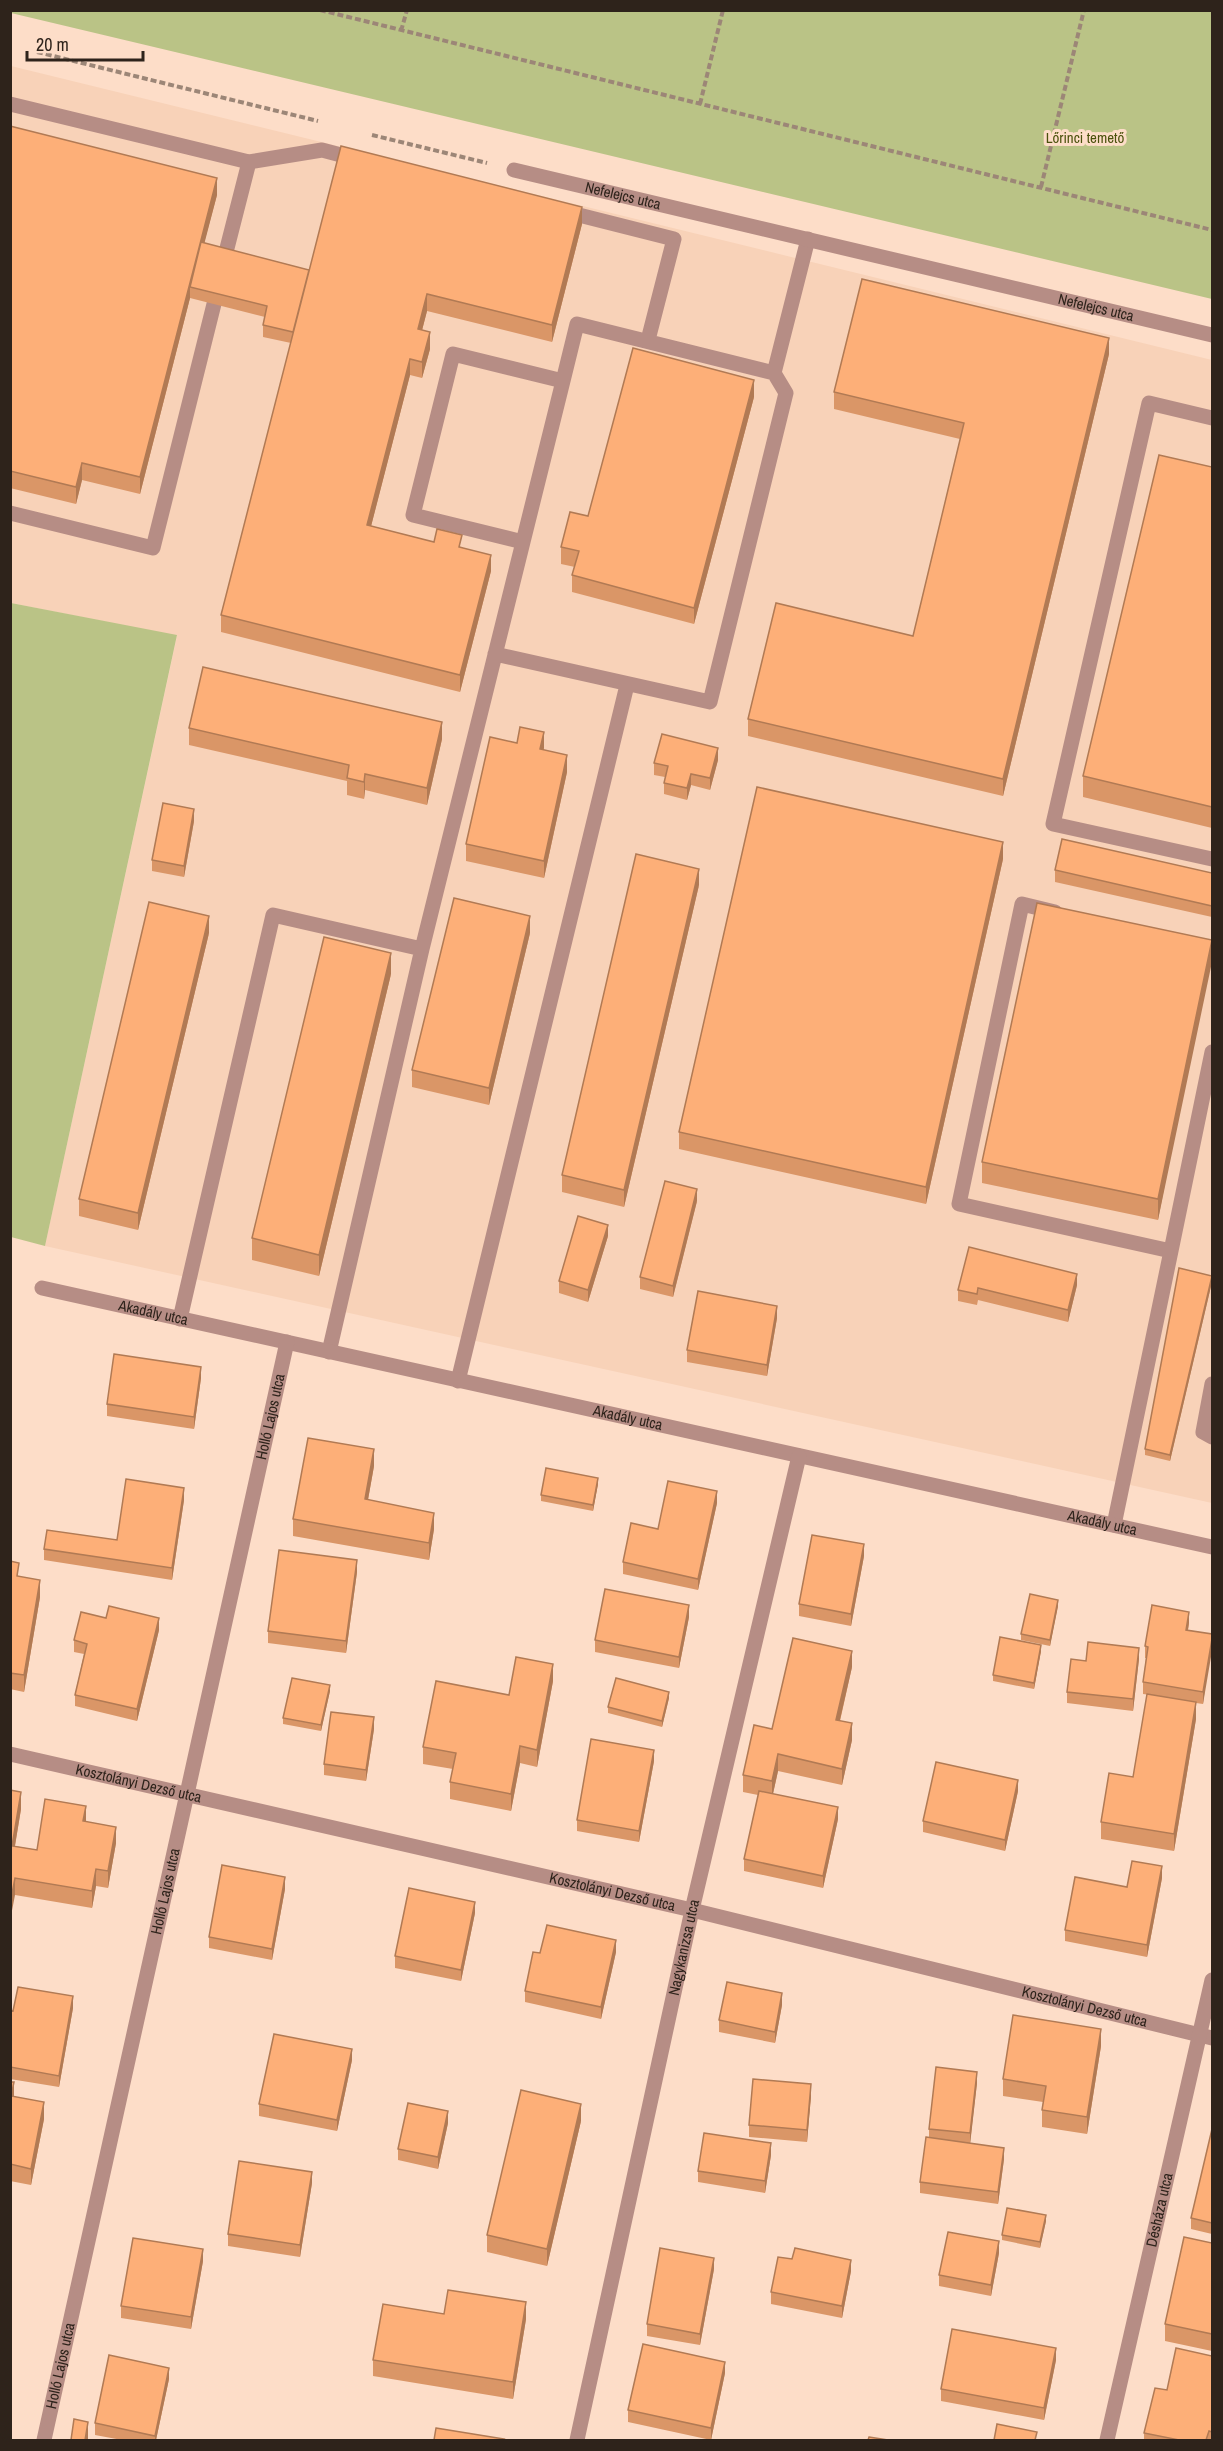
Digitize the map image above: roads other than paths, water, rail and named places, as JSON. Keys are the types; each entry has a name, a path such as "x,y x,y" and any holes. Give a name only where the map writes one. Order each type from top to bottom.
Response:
{"street":[{"path":"10,104 249,162 322,150 368,162"},
{"path":"224,260 249,162"},
{"name":"Nefelejcs utca","path":"514,170 1212,334"},
{"path":"549,207 674,239 648,340"},
{"path":"774,373 808,239"},
{"path":"10,513 153,548 213,304"},
{"path":"329,1352 422,949 495,654 577,324 774,373 786,393 710,702 627,686 495,654"},
{"path":"523,542 413,515 433,434 453,354 563,381"},
{"path":"1212,418 1149,403 1053,824 1212,859"},
{"path":"458,1381 627,686"},
{"path":"1067,914 1022,904 959,1204 1171,1251"},
{"path":"180,1318 273,915 422,949"},
{"path":"1114,1525 1212,1052"},
{"name":"Akadály utca","path":"42,1288 1114,1525 1212,1543"},
{"name":"Holló Lajos utca","path":"44,2440 286,1342"},
{"path":"1208,1434 1212,1384"},
{"name":"Nagykanizsa utca","path":"577,2440 692,1910 799,1456"},
{"name":"Kosztolányi Dezső utca","path":"10,1754 692,1910 1207,2037"},
{"name":"Désháza utca","path":"1107,2440 1207,2037 1212,1980"}],"park label":[{"name":"Lőrinci temető","path":"1085,138"}]}
